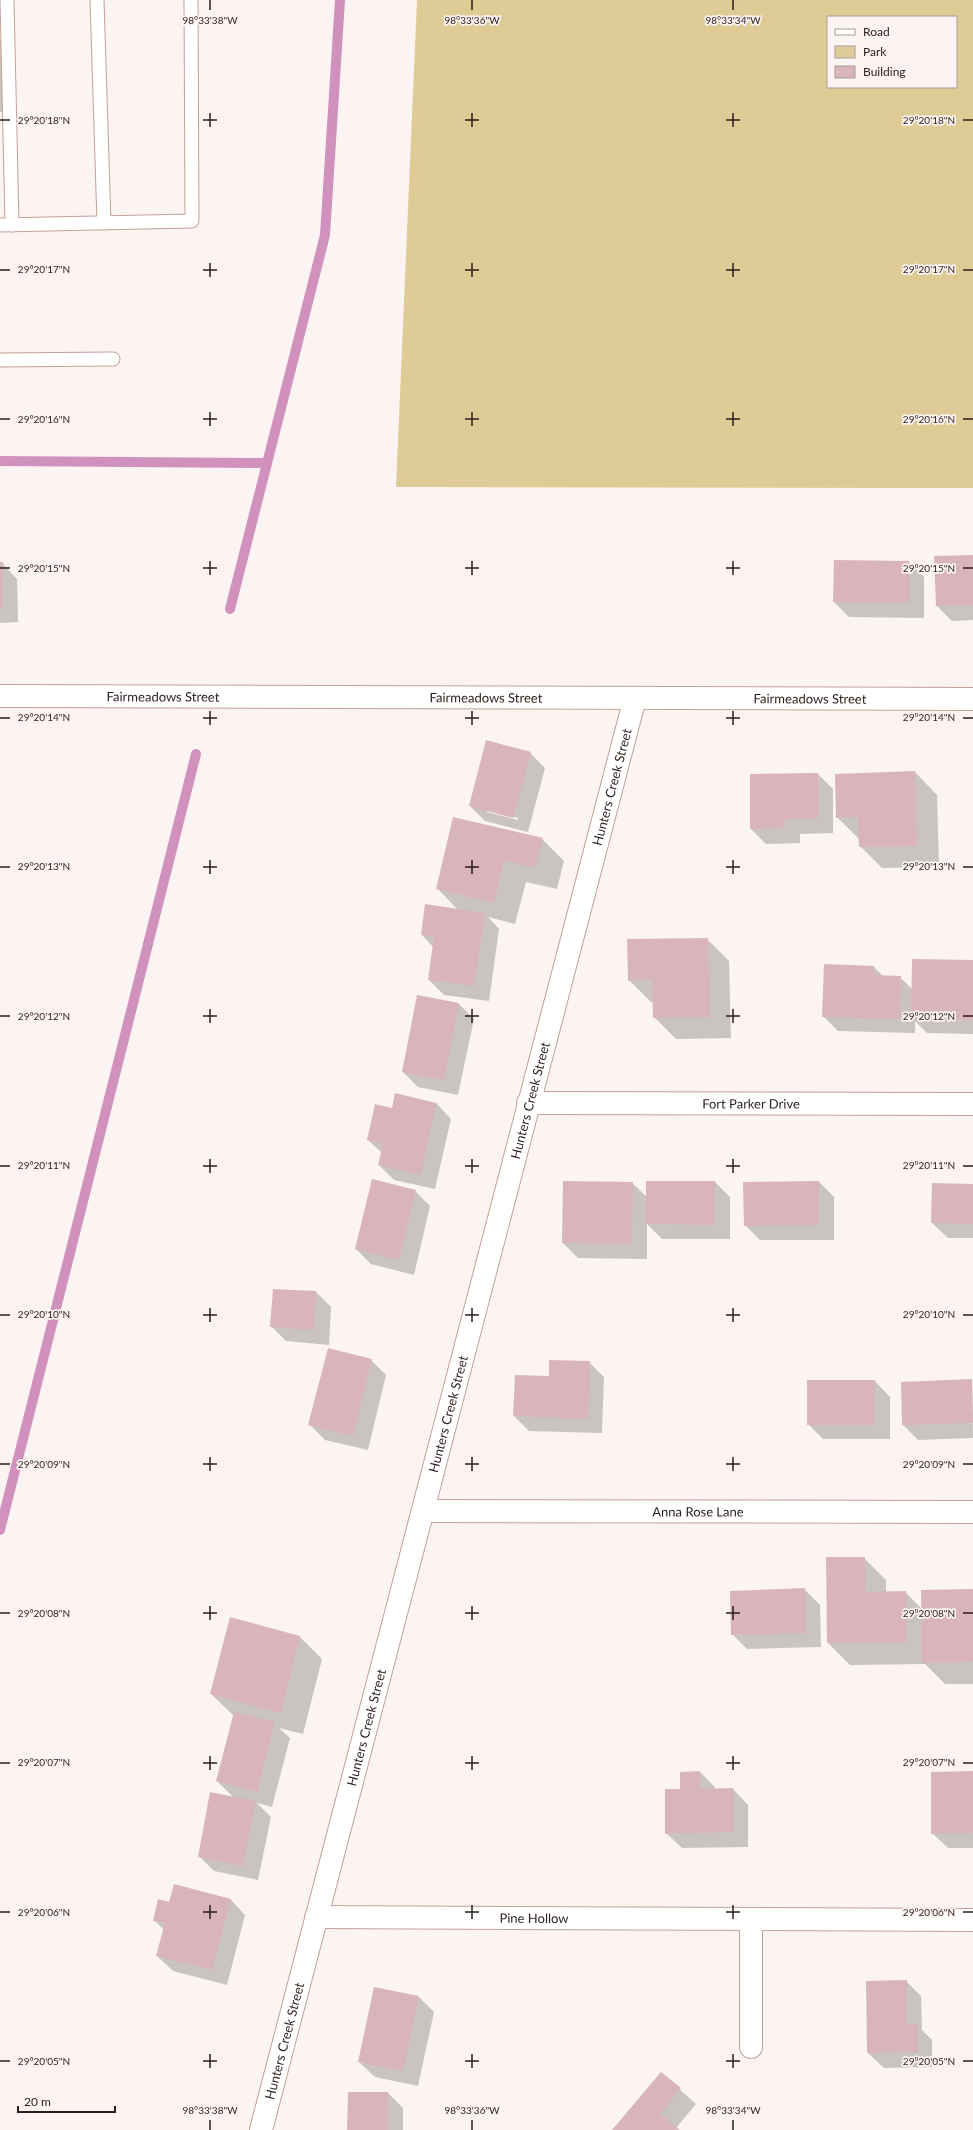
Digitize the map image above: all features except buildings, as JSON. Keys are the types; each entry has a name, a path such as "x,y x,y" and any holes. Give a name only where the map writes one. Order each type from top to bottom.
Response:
{"street":[{"name":"Fairmeadows Street","path":"0,696 115,695 973,699"},
{"name":"Hunters Creek Street","path":"261,2130 424,1511 528,1103 635,698"},
{"name":"Fort Parker Drive","path":"528,1103 973,1104"},
{"name":"Anna Rose Lane","path":"424,1511 973,1512"},
{"name":"Pine Hollow","path":"316,1917 973,1920"},
{"path":"751,1920 751,2047"}],"lane":[{"path":"7,0 6,225 192,221 191,0"},
{"path":"97,0 104,223"},
{"path":"0,360 113,359"}],"green space":[{"path":"417,0 973,0 973,488 396,487"}],"waterway":[{"path":"230,609 325,235 340,0"},
{"path":"0,461 267,463"},
{"path":"0,1530 196,754"}]}
